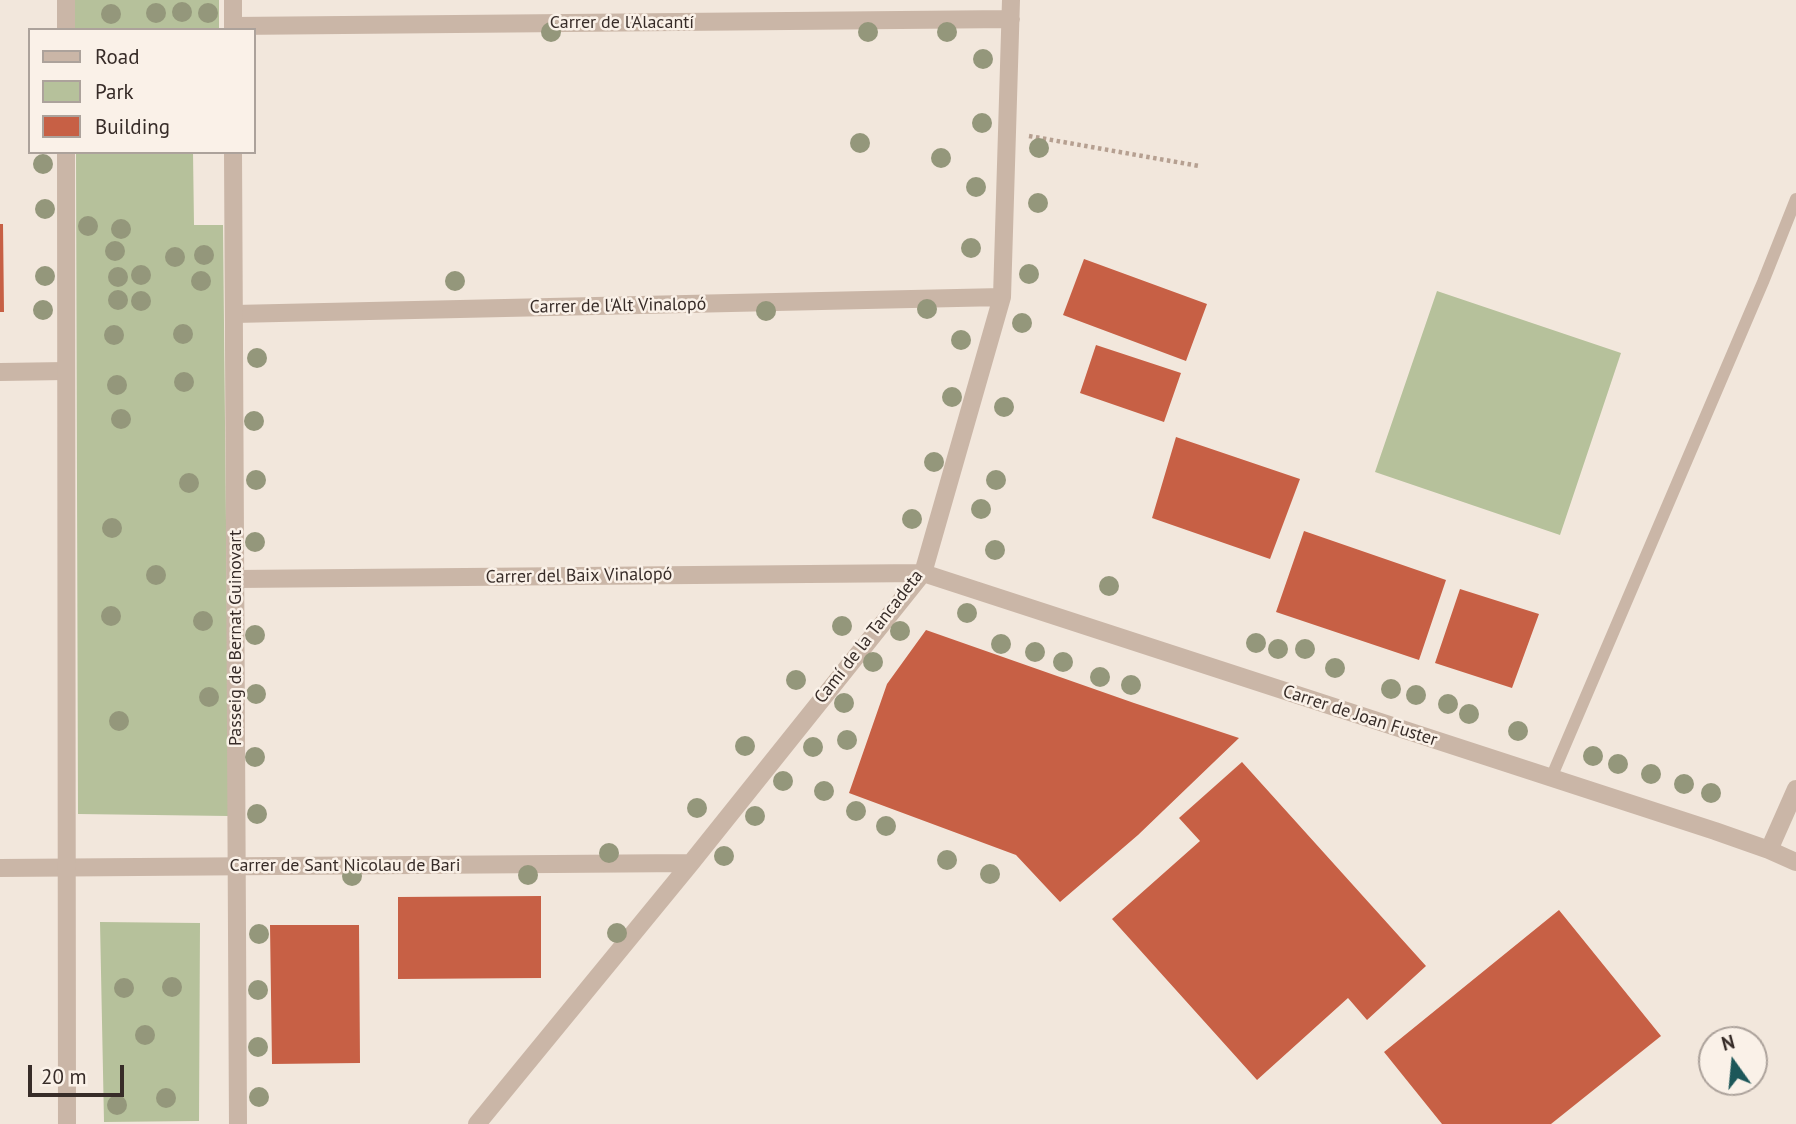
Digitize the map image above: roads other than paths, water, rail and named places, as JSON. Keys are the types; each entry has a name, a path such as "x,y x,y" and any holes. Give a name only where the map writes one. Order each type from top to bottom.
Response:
{"street":[{"path":"66,0 66,28"},
{"path":"233,0 233,28"},
{"name":"Camí de la Tancadeta","path":"477,1124 691,863 923,573 1002,297 1011,0"},
{"name":"Carrer de l'Alacantí","path":"233,28 1011,19"},
{"path":"66,154 67,1124"},
{"name":"Passeig de Bernat Guinovart","path":"233,154 239,1124"},
{"name":"Carrer de l'Alt Vinalopó","path":"234,314 1002,297"},
{"path":"0,372 66,371"},
{"name":"Carrer de Joan Fuster","path":"923,573 1769,850 1796,862"},
{"name":"Carrer del Baix Vinalopó","path":"236,579 923,573"},
{"path":"1769,850 1796,789"},
{"name":"Carrer de Sant Nicolau de Bari","path":"0,868 691,863"}],"lane":[{"path":"1551,778 1796,199"}]}
